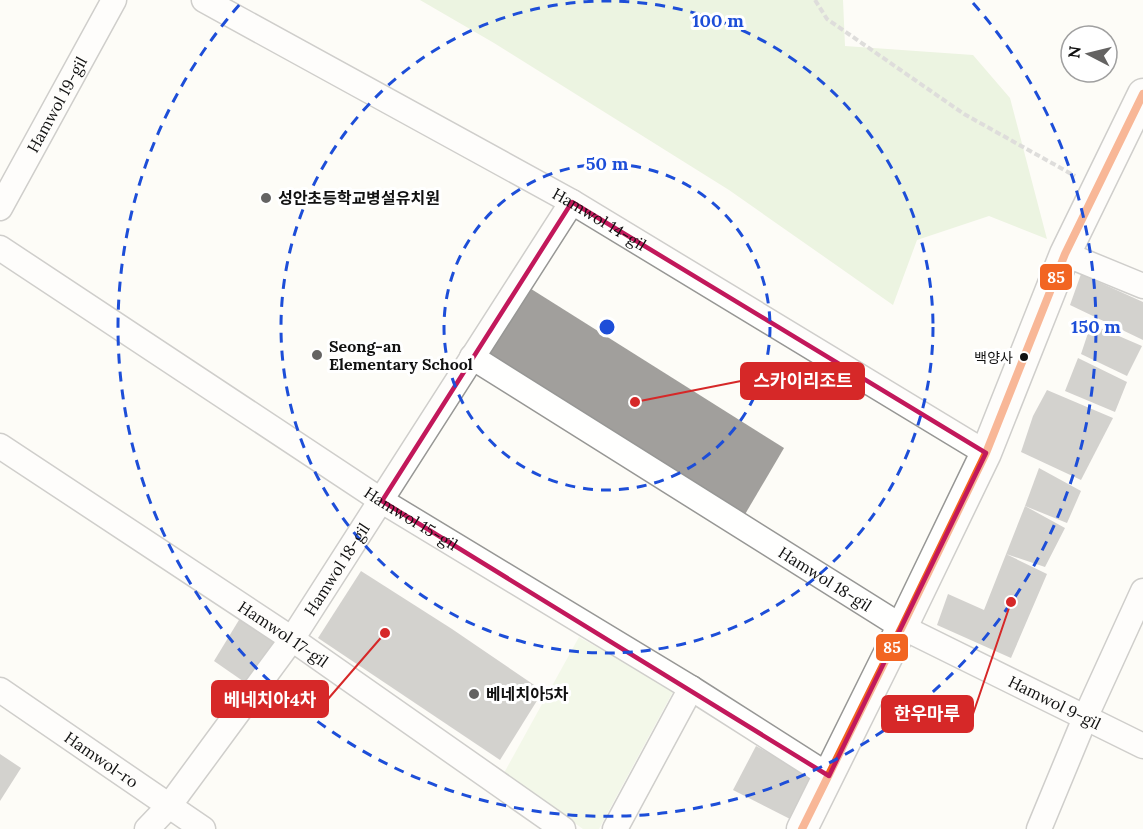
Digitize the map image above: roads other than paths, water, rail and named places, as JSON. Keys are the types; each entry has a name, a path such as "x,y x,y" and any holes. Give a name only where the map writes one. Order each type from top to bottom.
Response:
{"street":[{"name":"Hamwol 19-gil","path":"0,208 114,0"},
{"name":"Hamwol 14-gil","path":"204,0 572,202 986,453"},
{"path":"802,829 986,453 1065,254 1143,94"},
{"name":"Hamwol 18-gil","path":"147,829 169,806 292,639 572,202"},
{"name":"Hamwol 15-gil","path":"0,248 382,501 691,688 829,776"},
{"path":"1065,254 1143,286"},
{"name":"Hamwol 18-gil","path":"472,357 902,627"},
{"name":"Hamwol 17-gil","path":"0,446 292,639 563,829"},
{"path":"1039,829 1085,718 1143,591"},
{"name":"Hamwol 9-gil","path":"902,627 1143,746"},
{"path":"615,829 691,688"},
{"name":"Hamwol-ro","path":"0,690 203,829"}],"place":[{"name":"성안초등학교병설유치원","path":"266,198"},
{"name":"Seong-an Elementary School","path":"317,355"},
{"name":"백양사","path":"1024,357"},
{"name":"스카이리조트","path":"635,402"},
{"name":"한우마루","path":"1011,602"},
{"name":"베네치아4차","path":"385,633"},
{"name":"베네치아5차","path":"474,694"}]}
